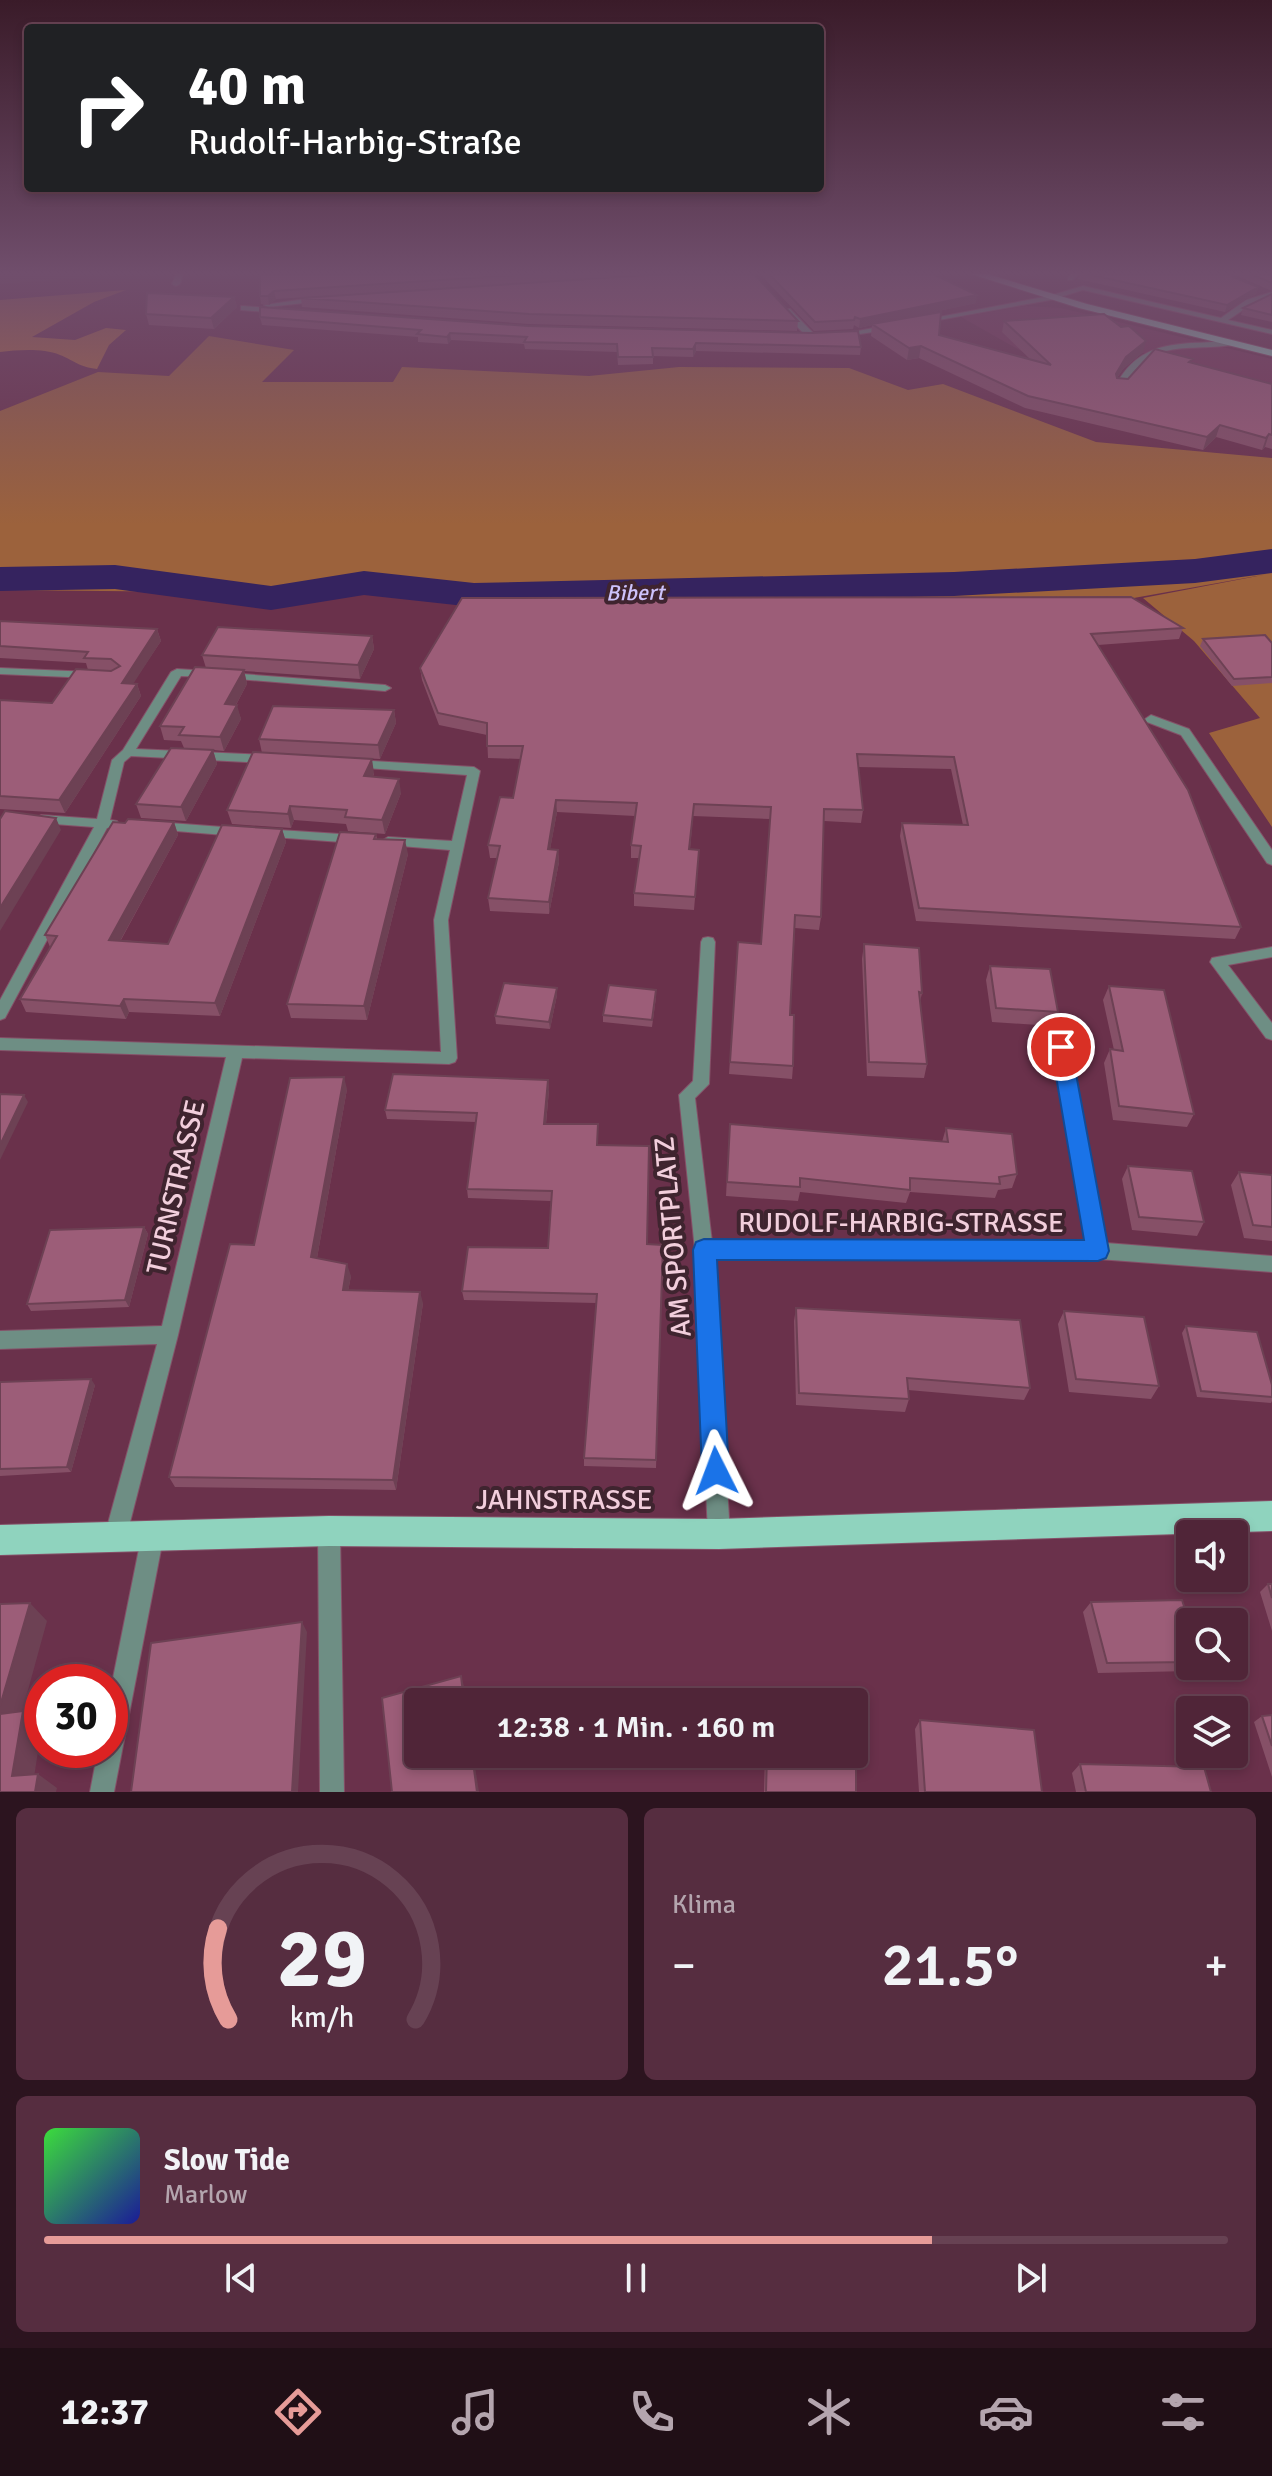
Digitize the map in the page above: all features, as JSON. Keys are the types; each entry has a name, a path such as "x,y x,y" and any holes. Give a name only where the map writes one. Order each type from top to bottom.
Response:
{"main road":[{"name":"JAHNSTRASSE","path":"0,1540 329,1531 719,1534 1272,1516"}],"street":[{"path":"1119,387 1128,365 1138,358"},
{"path":"0,671 101,676"},
{"path":"0,1014 103,823 118,760 128,752 177,672 385,688"},
{"path":"1151,719 1185,732 1272,860"},
{"path":"128,752 285,760"},
{"path":"0,1044 449,1058 441,920 474,771 348,764"},
{"path":"30,818 365,840"},
{"path":"380,841 456,846"},
{"name":"AM SPORTPLATZ","path":"708,942 701,1084 687,1095 704,1250 719,1534"},
{"path":"1272,952 1217,962 1272,1034"},
{"name":"RUDOLF-HARBIG-STRASSE","path":"1061,1047 1098,1251"},
{"name":"TURNSTRASSE","path":"115,1538 169,1335 235,1053"},
{"name":"RUDOLF-HARBIG-STRASSE","path":"704,1250 1098,1251 1272,1264"},
{"path":"0,1340 169,1335"},
{"path":"329,1531 332,1792"},
{"path":"102,1792 153,1534"}],"shaded area":[{"path":"66,358 103,358 97,369"},
{"path":"187,358 286,358 262,382 393,382 402,367 589,376 679,367 849,368 908,390 943,384 1096,442 1272,458 1272,827 1209,733 1260,718 1194,641 1143,598 1268,574 1117,601 0,590 0,411 98,372 169,376"},
{"path":"1161,358 1272,359 1272,386"}],"building":[{"path":"946,358 1023,358 1051,365 1043,358 1126,358 1116,374 1117,378 1128,379 1147,358 1188,358 1193,359 1189,362 1272,384 1272,435 1266,438 1220,425 1207,437 1028,396"},
{"path":"1131,597 1183,628 1091,634 1188,790 1241,927 919,908 902,823 968,825 954,757 857,754 863,810 824,809 821,917 795,915 790,1015 794,1015 793,1066 730,1062 738,942 761,944 771,807 694,804 689,849 699,850 695,897 634,893 641,846 631,845 637,803 556,800 548,849 558,850 549,902 488,898 500,846 488,845 500,797 513,798 523,746 487,746 487,723 438,713 420,668 462,598"},
{"path":"0,621 157,629 122,683 137,684 59,800 0,796 0,700 52,703 76,669 111,671 120,666 111,659 84,658 88,652 0,646"},
{"path":"218,627 372,636 358,665 202,655"},
{"path":"1265,635 1272,643 1272,677 1234,679 1203,639"},
{"path":"195,667 244,670 225,704 237,705 220,737 179,735 184,727 160,726"},
{"path":"273,706 394,710 378,745 259,739"},
{"path":"171,748 213,750 181,807 136,804"},
{"path":"253,752 372,759 364,776 399,779 382,820 345,817 347,810 290,806 288,814 227,810"},
{"path":"5,811 56,818 0,908 0,819"},
{"path":"128,819 174,822 109,940 168,944 222,825 282,829 215,1003 124,999 120,1006 20,999 57,936 45,935 113,822 125,823"},
{"path":"340,832 376,834 374,839 405,840 364,1006 287,1004"},
{"path":"864,944 919,948 922,993 919,992 927,1064 869,1062"},
{"path":"990,966 1050,969 1058,1012 996,1008"},
{"path":"504,983 557,988 549,1022 495,1016"},
{"path":"609,985 656,990 652,1020 603,1015"},
{"path":"1109,986 1164,990 1194,1114 1119,1106 1110,1049 1123,1051"},
{"path":"393,1074 548,1080 544,1124 598,1124 597,1145 649,1146 647,1244 663,1245 656,1460 584,1458 597,1294 462,1291 468,1247 548,1248 552,1191 467,1189 477,1113 385,1110"},
{"path":"344,1077 311,1257 347,1264 343,1290 420,1292 393,1480 169,1477 230,1244 254,1245 290,1078"},
{"path":"0,1094 24,1095 0,1145"},
{"path":"730,1124 948,1142 946,1128 1012,1134 1017,1174 999,1177 1000,1184 910,1178 910,1190 800,1178 800,1187 727,1182"},
{"path":"1128,1166 1192,1171 1204,1222 1139,1217"},
{"path":"1239,1172 1272,1175 1272,1227 1253,1225"},
{"path":"144,1227 125,1300 27,1304 50,1230"},
{"path":"796,1308 1020,1320 1030,1388 907,1378 909,1399 799,1393"},
{"path":"1064,1311 1144,1317 1159,1386 1076,1379"},
{"path":"1186,1326 1257,1332 1272,1385 1272,1397 1201,1391"},
{"path":"91,1379 67,1467 0,1469 0,1382"},
{"path":"1182,1600 1185,1608 1176,1608 1176,1662 1107,1663 1091,1602"},
{"path":"30,1603 0,1706 0,1604"},
{"path":"302,1622 292,1792 131,1792 151,1643"},
{"path":"461,1676 462,1688 418,1688"},
{"path":"404,1692 404,1768 474,1768 477,1792 392,1792 382,1698"},
{"path":"23,1711 12,1776 38,1774 35,1792 0,1792 0,1714"},
{"path":"1272,1715 1272,1746 1262,1716"},
{"path":"920,1720 1034,1730 1042,1792 925,1792"},
{"path":"1080,1764 1204,1768 1211,1792 1086,1792"},
{"path":"767,1768 856,1768 856,1792 766,1792"}],"waterway":[{"name":"Bibert","path":"0,579 115,577 271,598 364,583 474,595 954,584 1195,571 1272,561"}],"route":[{"path":"716,1471 704,1250 1098,1251 1061,1047"}]}
